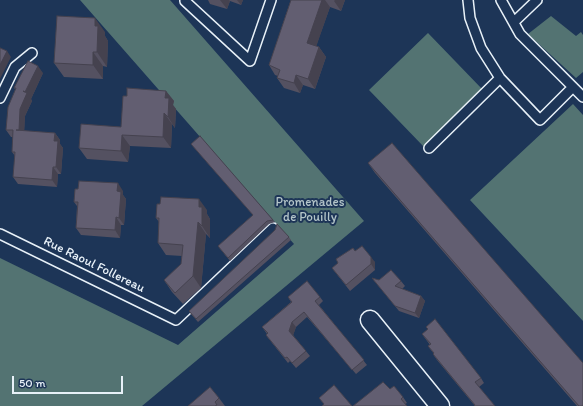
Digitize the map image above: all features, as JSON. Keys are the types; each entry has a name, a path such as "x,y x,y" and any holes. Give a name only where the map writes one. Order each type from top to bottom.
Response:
{"street":[{"path":"370,320 440,406"}],"lane":[{"path":"185,1 250,61 271,0"},
{"path":"468,0 470,18 481,48 500,78 540,120 580,92 520,34 501,0"},
{"path":"514,22 537,0"},
{"path":"0,98 15,67 32,53"},
{"path":"430,148 500,78"},
{"name":"Rue Raoul Follereau","path":"0,234 176,320 273,228"}],"green space":[{"name":"Promenades de Pouilly","path":"80,0 170,0 364,221 142,406 0,406 0,258 178,345 294,244"},
{"path":"551,16 576,36 581,32 583,35 583,72 576,78 528,34"},
{"path":"428,33 483,90 424,147 369,90"},
{"path":"573,104 583,115 583,321 470,200"}],"building":[{"path":"291,0 322,0 307,43 319,47 308,79 296,75 294,83 277,78 280,70 269,65"},
{"path":"57,16 95,18 95,26 98,26 97,52 93,52 93,65 54,63"},
{"path":"0,48 7,51 0,65"},
{"path":"28,61 38,66 25,92 27,93 20,109 19,130 16,130 55,133 54,141 58,141 56,167 53,167 52,180 13,177 15,152 12,152 13,130 6,130 8,107 16,88 14,88"},
{"path":"127,88 166,91 165,98 169,98 168,117 164,113 163,137 122,135 121,151 79,148 81,124 121,127 123,96 127,96"},
{"path":"200,136 273,220 267,221 228,258 218,246 253,215 191,144"},
{"path":"392,143 583,363 583,406 579,406 368,163"},
{"path":"79,181 118,183 117,191 121,192 119,218 116,217 115,230 76,228 78,202 74,202 75,189 78,189"},
{"path":"161,197 199,199 199,207 202,207 202,226 198,222 193,276 175,293 164,280 181,264 183,245 158,243 159,218 156,218 157,204 160,204"},
{"path":"277,224 289,237 196,319 189,311 275,230"},
{"path":"362,246 371,257 371,264 346,285 332,268 338,263 336,259 353,248 355,251"},
{"path":"391,270 401,281 395,286 421,296 415,313 395,306 372,278 379,280"},
{"path":"307,281 320,297 315,301 364,360 352,370 304,312 292,322 289,331 306,351 292,363 287,357 285,358 266,335 268,333 262,327 292,302 288,297"},
{"path":"435,319 481,378 475,382 495,406 474,406 475,405 433,354 434,353 428,346 431,344 422,334 428,329 426,327"},
{"path":"383,382 390,389 394,386 403,397 401,399 407,406 353,406"},
{"path":"334,385 352,406 322,406 324,404 319,398"},
{"path":"210,387 219,398 215,402 217,405 188,406"}]}
